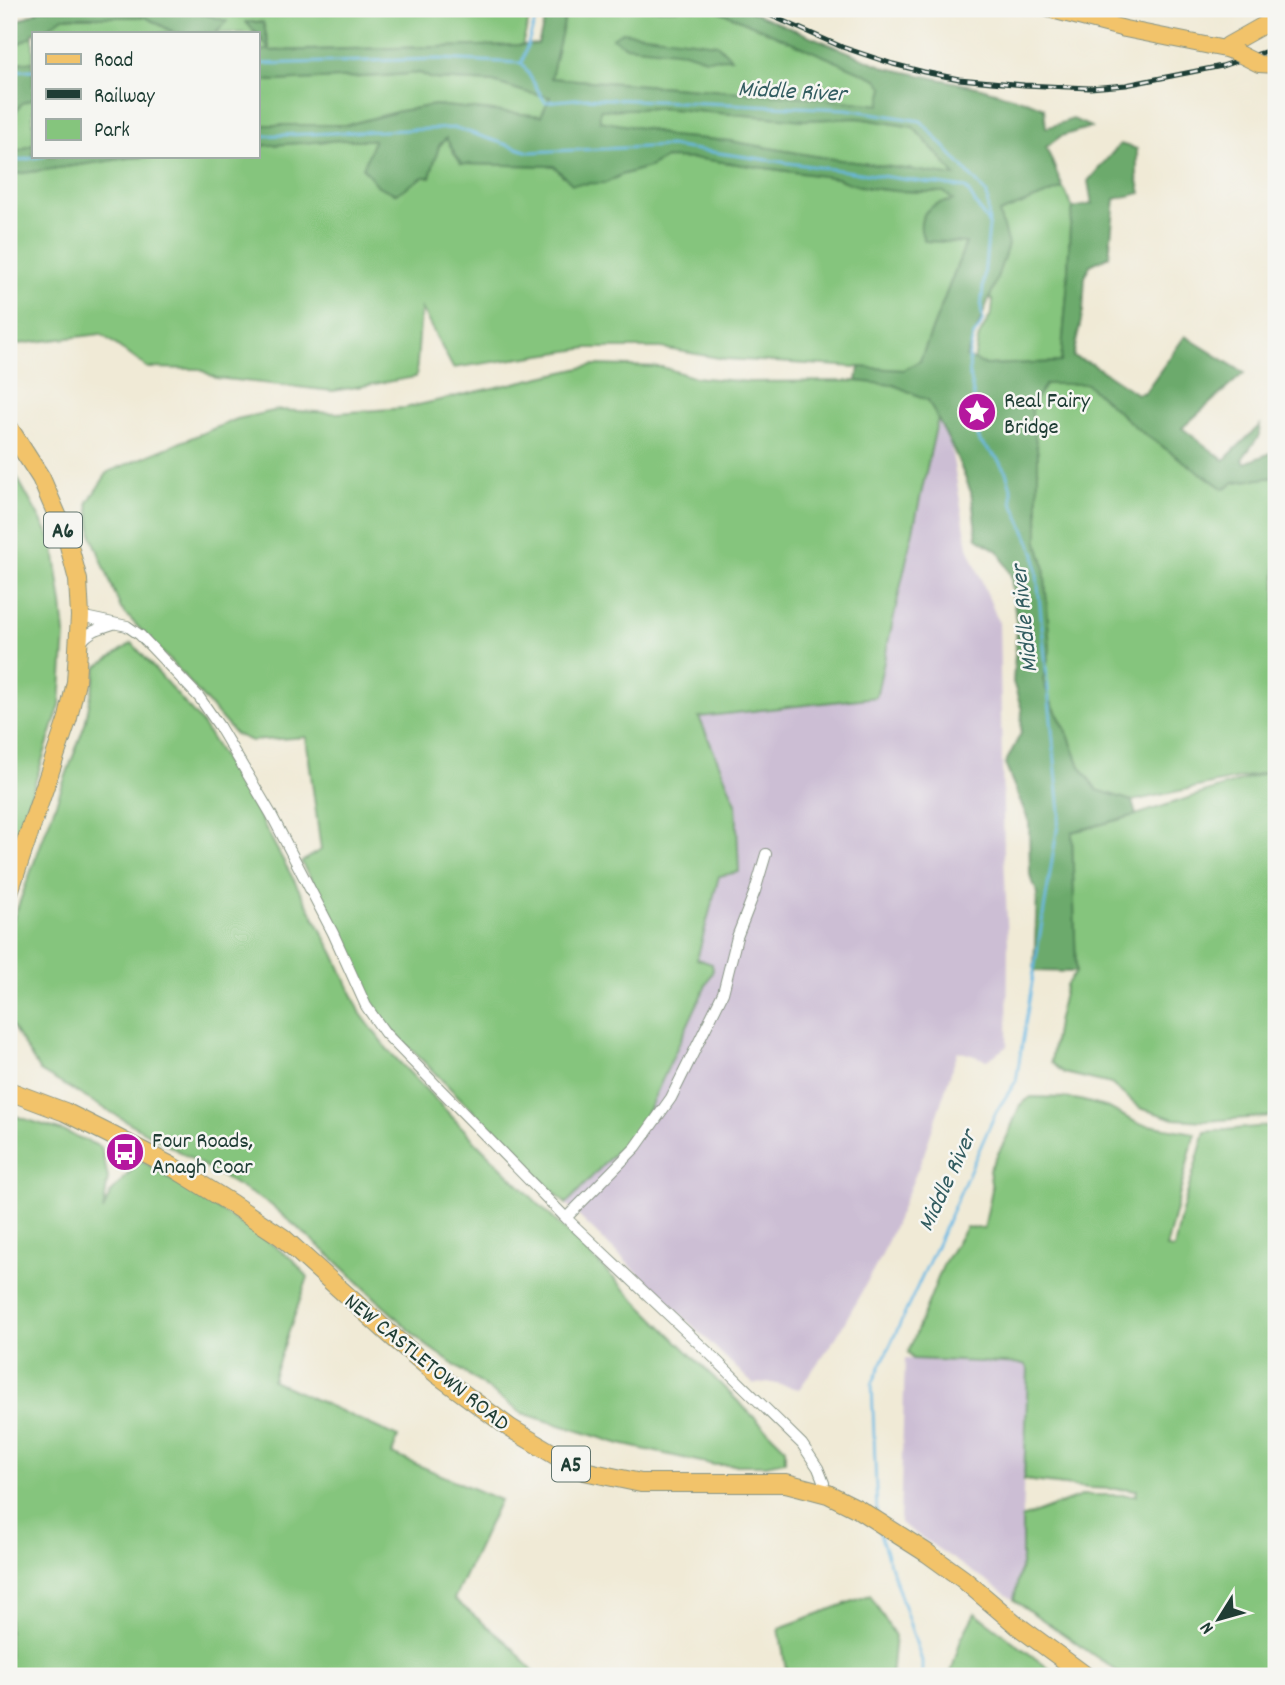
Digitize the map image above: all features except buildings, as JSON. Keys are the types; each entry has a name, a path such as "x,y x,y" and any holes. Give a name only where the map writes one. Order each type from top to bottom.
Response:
{"highway":[{"name":"A6","path":"9,428 41,478 67,538 78,580 80,616 75,682 68,718 9,892"},
{"name":"NEW CASTLETOWN ROAD","path":"9,1091 65,1112 171,1166 282,1237 438,1375 510,1428 560,1458 584,1471 641,1483 786,1483 828,1494 858,1509 927,1553 1086,1676"}],"main road":[{"path":"1048,9 1125,29 1231,51 1259,64 1276,65"},
{"path":"1231,51 1228,45 1276,18"}],"street":[{"path":"80,616 127,626 140,635 199,698 219,726 271,814 327,921 366,1006 385,1033 566,1218 802,1444 818,1468 824,1483"},
{"path":"79,645 88,633 117,623"},
{"path":"566,1218 636,1147 671,1098 723,993 737,937 766,855"}],"shaded area":[{"path":"938,418 950,442 968,547 999,623 1008,942 1007,1046 988,1060 958,1051 924,1154 882,1255 837,1336 799,1389 768,1382 753,1384 566,1204 642,1124 713,970 697,959 719,876 739,872 736,803 699,717 876,697"},
{"path":"905,1359 1024,1363 1028,1369 1022,1559 1014,1600 900,1523"}],"green space":[{"path":"41,9 188,9 227,21 217,32 173,32 146,17 63,17 41,32 32,32 32,37 16,45 9,42 9,25"},
{"path":"188,9 532,9 522,45 259,51 259,37 270,49 263,22 247,23 255,32 217,32 226,21"},
{"path":"548,9 567,9 551,78 880,105 884,88 877,79 715,9 745,9 887,68 981,88 1029,102 1044,108 1046,128 1073,119 1091,127 1061,136 1046,147 1063,188 999,213 1008,245 966,357 986,365 1061,362 1073,208 1092,204 1088,181 1120,144 1137,149 1137,177 1141,193 1115,199 1109,256 1090,265 1085,277 1083,311 1073,357 1092,364 1137,394 1145,392 1185,336 1244,373 1182,428 1224,460 1260,425 1259,436 1242,459 1245,463 1276,451 1276,477 1234,482 1224,489 1140,431 1087,384 1046,384 1032,404 1038,455 1038,544 1044,564 1050,650 1043,680 1080,766 1097,790 1132,801 1136,815 1072,832 1076,972 1034,971 1037,892 1030,875 1029,822 1005,764 1021,733 1022,710 1013,682 1017,629 1011,576 999,552 977,538 971,492 928,400 894,385 857,381 859,367 903,370 920,361 966,243 925,241 921,230 922,220 931,207 953,200 944,192 875,189 837,178 701,159 666,158 606,183 572,184 554,166 461,164 446,138 439,146 430,177 423,177 396,194 378,186 363,168 374,140 259,146 259,125 347,125 435,105 541,116 550,97 493,82 432,79 420,73 259,80 259,51 269,50 259,32 255,32 246,22 263,22 270,51 538,44","holes":["659,108 805,120 858,118 913,127 955,176 730,141 669,136 647,129 600,121 600,110"]},
{"path":"567,9 715,9 877,79 884,88 880,105 550,78"},
{"path":"63,17 146,17 173,32 40,32"},
{"path":"622,32 717,44 731,58 706,59 685,52 625,46 612,38"},
{"path":"32,37 32,62 9,63 9,42 16,45"},
{"path":"32,62 32,99 22,103 9,122 9,63"},
{"path":"420,73 432,79 493,82 550,97 542,116 435,105 347,125 259,125 259,80"},
{"path":"32,99 32,145 9,154 9,122 22,103"},
{"path":"659,108 805,120 858,118 913,127 956,176 826,158 730,141 669,136 647,129 600,122 599,110"},
{"path":"447,138 462,164 554,166 563,176 606,183 666,158 701,159 837,178 875,189 944,192 954,201 935,205 925,241 966,242 920,361 904,370 725,359 661,348 588,348 453,368 421,308 416,377 333,391 216,378 199,369 148,368 101,334 9,345 9,175 129,158 259,158 259,146 374,140 396,193 423,177 430,177 439,146"},
{"path":"32,145 32,158 129,158 9,175 9,154"},
{"path":"1063,188 1073,208 1061,362 986,365 974,361 979,336 992,313 993,301 990,297 995,284 999,213"},
{"path":"594,365 662,367 693,377 749,382 857,381 894,385 928,399 938,418 876,697 699,717 736,803 739,872 719,876 697,959 712,964 713,970 642,1124 566,1204 391,1029 371,1001 334,919 301,862 321,850 306,737 251,741 235,734 121,609 92,536 88,502 108,472 237,419 278,410 337,413 405,408"},
{"path":"1046,384 1087,384 1140,431 1224,489 1234,482 1276,477 1276,1116 1206,1121 1174,1119 1140,1108 1111,1084 1064,1073 1051,1062 1066,985 1076,972 1072,832 1136,815 1268,772 1132,801 1097,790 1080,766 1043,680 1050,650 1044,564 1038,544 1038,455 1032,404"},
{"path":"9,463 54,549 65,634 60,705 9,855"},
{"path":"132,643 201,722 253,805 334,954 361,1014 388,1050 478,1144 785,1448 785,1461 766,1465 715,1465 620,1444 522,1413 423,1343 335,1260 271,1205 40,1071 9,1021 9,931 85,724 97,667"},
{"path":"1031,1097 1080,1100 1109,1108 1137,1123 1195,1133 1166,1248 1174,1249 1205,1132 1276,1125 1276,1676 1124,1676 1014,1600 1022,1559 1022,1518 1084,1495 1136,1495 1137,1490 1089,1488 1024,1480 1028,1369 1024,1364 913,1359 908,1353 944,1263 966,1227 984,1229 992,1189 989,1170 1020,1105"},
{"path":"9,1114 66,1132 101,1147 108,1178 103,1211 110,1194 141,1160 265,1239 293,1260 308,1277 272,1380 398,1437 392,1454 500,1500 454,1599 512,1647 537,1676 9,1676"},
{"path":"870,1595 895,1636 891,1676 787,1676 779,1628"},
{"path":"975,1613 1055,1673 1054,1676 950,1676 961,1639"}],"waterway":[{"path":"522,62 539,9"},
{"name":"Middle River","path":"259,64 439,59 522,63"},
{"name":"Middle River","path":"522,63 545,102 586,98 846,109 921,121 987,194 989,226 981,309 983,319 973,337 969,356 974,397 972,418 980,442 997,458 1006,472 1012,501 1035,554 1060,812 1016,1081 996,1112 872,1384 877,1514"},
{"name":"Middle River","path":"9,71 32,70"},
{"path":"259,136 456,128 529,152 669,146 966,188 988,223"},
{"path":"9,162 33,158"},
{"name":"Middle River","path":"879,1531 922,1661 922,1676"}],"railway":[{"path":"756,9 842,47 893,64 959,79 1024,85 1090,88 1126,85 1222,66 1276,48"}],"place":[{"name":"Real Fairy Bridge","path":"977,412"},
{"name":"Four Roads, Anagh Coar","path":"125,1152"}]}
